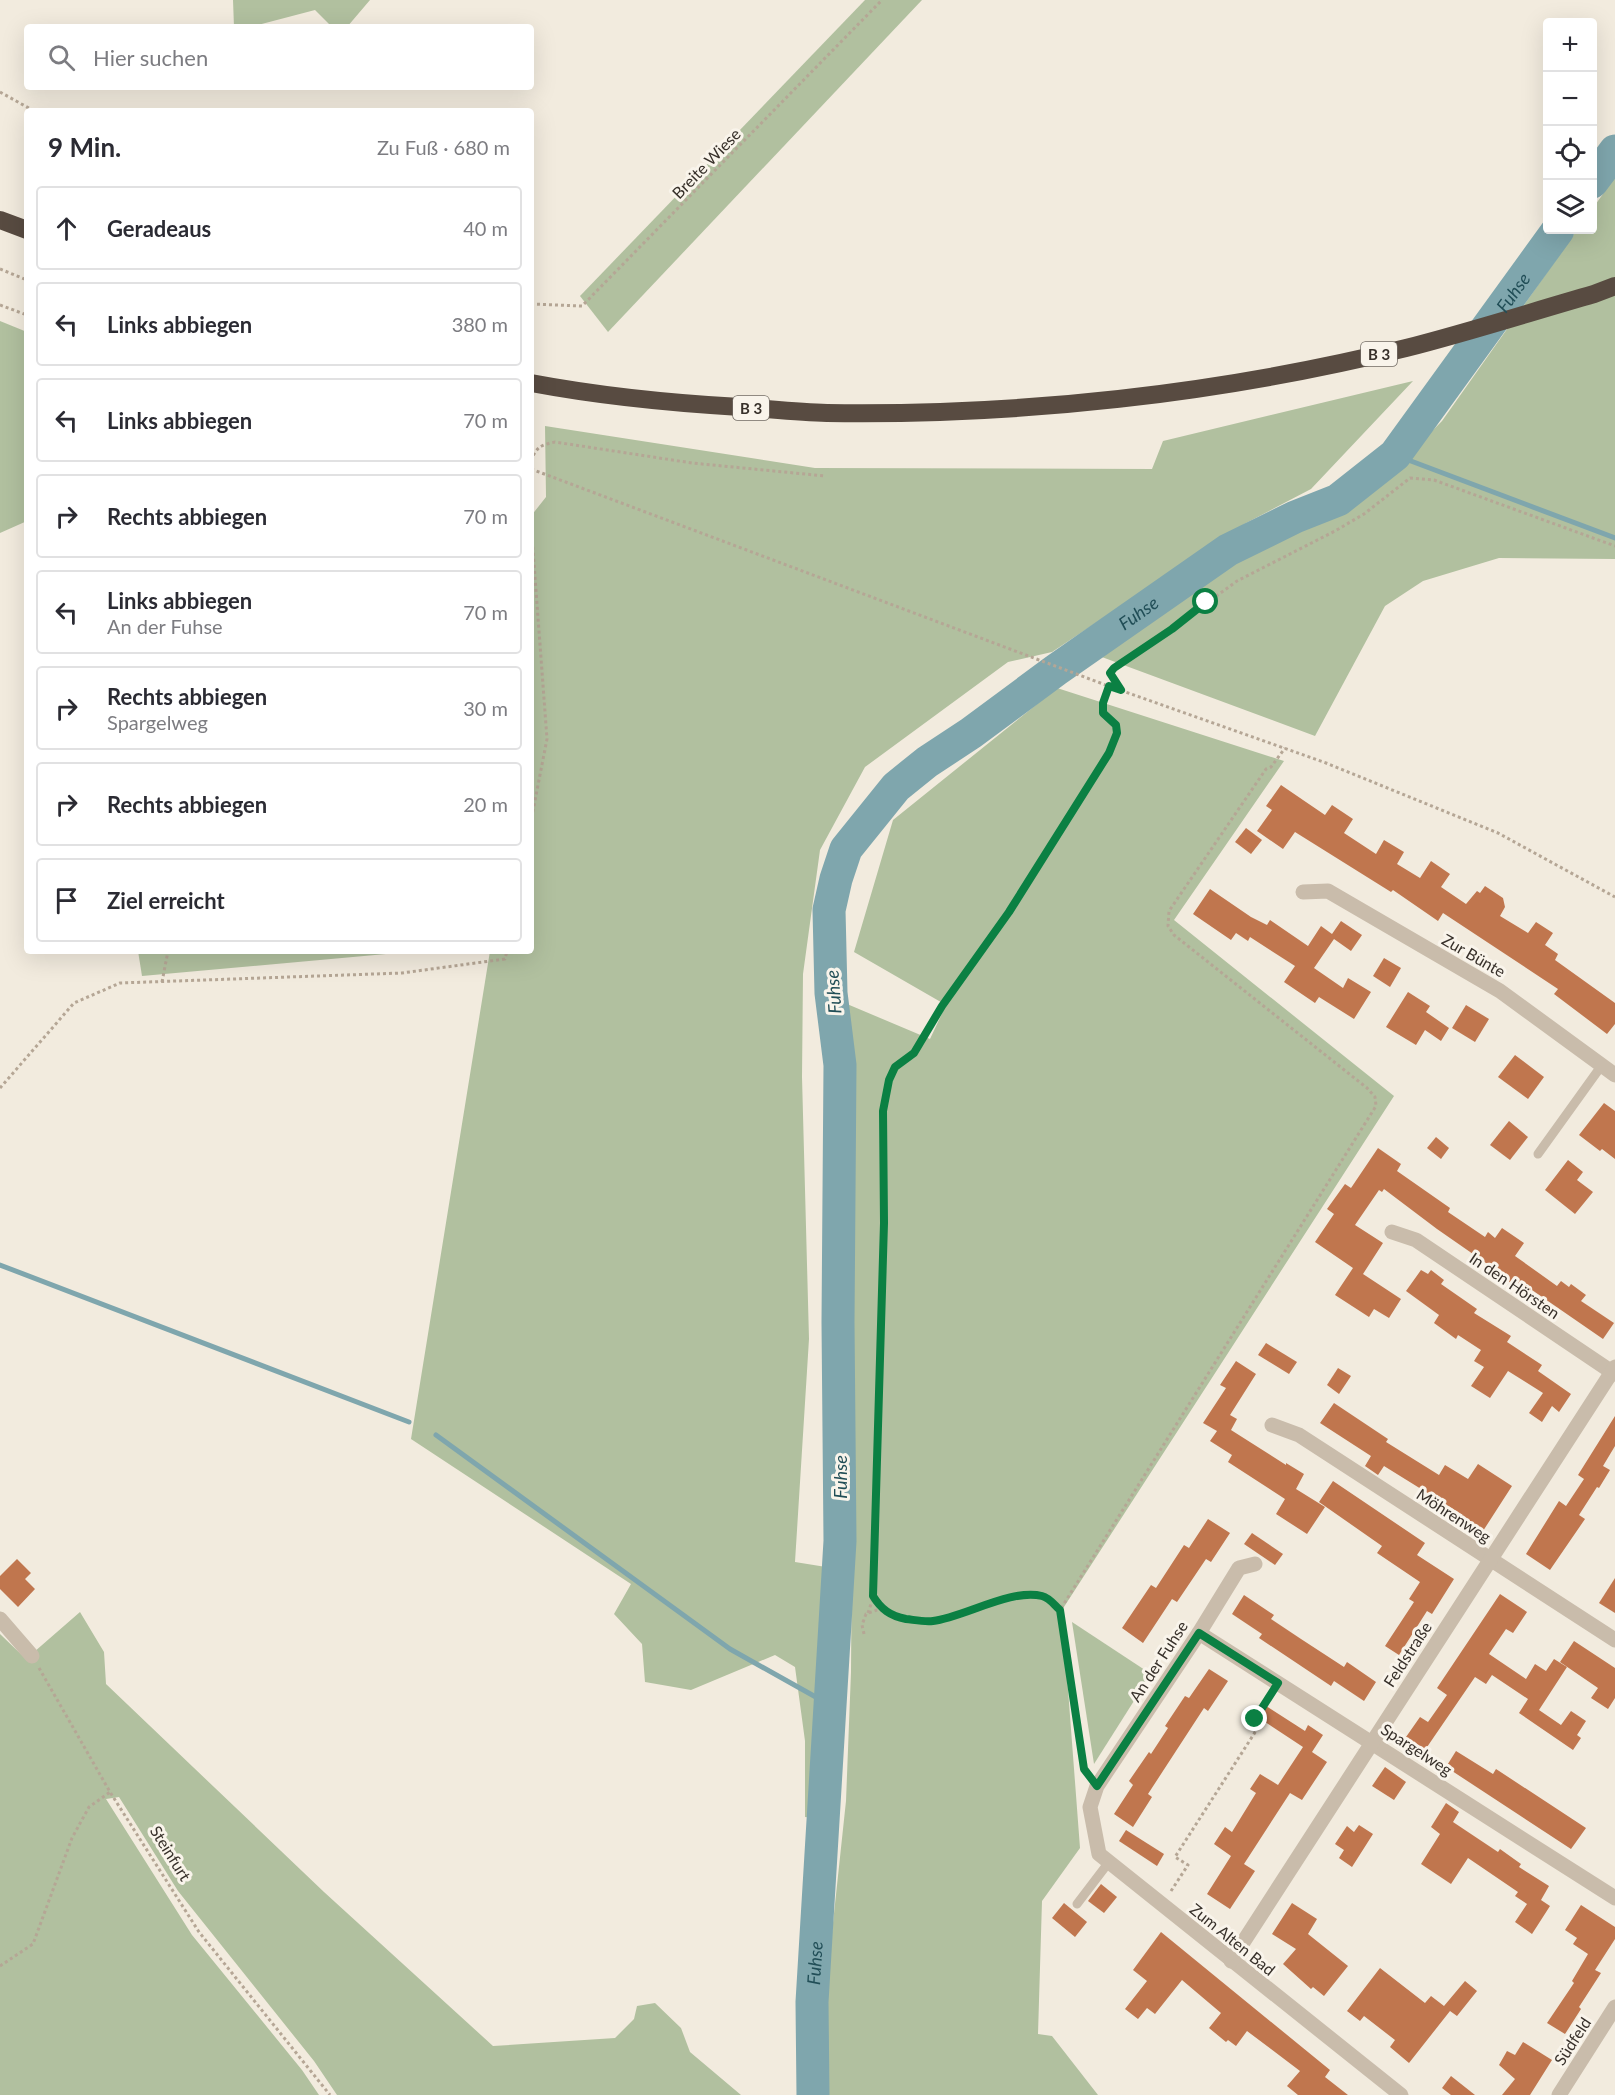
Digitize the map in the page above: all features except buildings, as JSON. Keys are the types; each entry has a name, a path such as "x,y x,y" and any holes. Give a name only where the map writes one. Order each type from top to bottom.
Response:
{"highway":[{"path":"0,220 24,229"},
{"name":"B 3","path":"534,383 644,400 825,413 973,411 1138,396 1317,368 1408,348 1615,286"}],"street":[{"name":"Zur Bünte","path":"1303,892 1328,891 1500,991 1615,1075"},
{"name":"In den Hörsten","path":"1392,1232 1416,1240 1614,1371"},
{"name":"Feldstraße","path":"1231,1960 1614,1371"},
{"name":"Möhrenweg","path":"1272,1425 1299,1435 1615,1640"},
{"name":"An der Fuhse","path":"1097,1786 1199,1633 1239,1568 1255,1564"},
{"path":"0,1619 32,1656"},
{"name":"Spargelweg","path":"1199,1633 1615,1898"},
{"name":"Zum Alten Bad","path":"1097,1786 1090,1807 1098,1854 1401,2095"},
{"name":"Südfeld","path":"1559,2095 1615,2007"}],"lane":[{"path":"1538,1154 1602,1065"},
{"path":"1077,1904 1109,1862"}],"path":[{"name":"Breite Wiese","path":"534,304 582,306 882,0"},
{"path":"0,92 29,108"},
{"path":"0,269 24,279"},
{"path":"0,305 24,314"},
{"path":"534,452 543,444 555,442 692,463 825,476"},
{"path":"534,470 1103,684 1326,763 1498,833 1615,897"},
{"path":"1121,690 1110,673 1114,668 1154,642 1237,581 1364,514 1410,478 1434,480 1615,546"},
{"path":"534,566 546,739 534,805"},
{"path":"864,1634 862,1625 873,1596 884,1223 883,1111 889,1080 895,1067 914,1053 942,1006 1009,912 1109,753 1117,733 1116,725 1103,713 1103,703 1109,686"},
{"path":"1060,1610 1376,1106 1375,1097 1367,1088 1174,935 1168,927 1169,911 1266,769 1285,748"},
{"path":"162,982 167,954"},
{"path":"0,1088 74,1003 120,983 402,974 505,959 506,954"},
{"path":"873,1596 877,1604 897,1617 927,1622 1018,1596 1039,1595 1048,1599 1060,1610 1084,1769 1097,1786"},
{"path":"868,1613 877,1610 886,1611"},
{"name":"Steinfurt","path":"32,1656 110,1792 199,1932 330,2095"},
{"path":"1162,1905 1188,1865 1175,1857 1261,1723 1255,1719 1278,1683"},
{"path":"0,1966 33,1944 72,1838 89,1807 110,1792"}],"green space":[{"path":"233,0 370,0 350,24 329,24 315,10 261,24 234,24"},
{"path":"865,0 922,0 608,332 580,296"},
{"path":"1615,177 1615,559 1499,558 1423,581 1385,606 1315,736 1091,653 1215,569 1326,515 1365,499 1442,421 1574,234 1597,234 1597,202"},
{"path":"0,321 24,331 24,522 0,533"},
{"path":"1413,381 1311,489 1246,523 1052,652 1008,662 865,767 820,850 803,974 802,1077 809,1339 795,1562 826,1567 815,1818 805,1817 805,1741 795,1667 775,1655 691,1690 645,1682 642,1644 614,1614 631,1584 411,1439 490,954 534,954 534,512 546,497 545,426 815,468 1152,469 1163,441"},
{"path":"1057,688 1284,761 1174,920 1394,1096 1062,1610 1080,1848 1042,1901 1038,2034 1052,2036 1098,2095 827,2095 824,2007 846,1801 851,1672 855,1141 847,1004 930,1039 946,1005 854,952 893,820"},
{"path":"138,954 386,954 142,976"},
{"path":"80,1612 104,1652 106,1684 324,1892 493,2046 615,2038 634,2019 637,2006 655,2003 681,2028 690,2052 741,2095 337,2095 314,2061 178,1891 119,1797 106,1799 192,1935 302,2070 319,2095 0,2095 0,1634 26,1659"},
{"path":"1072,1622 1151,1674 1094,1764"}],"waterway":[{"name":"Fuhse","path":"1593,180 1615,151"},
{"name":"Fuhse","path":"813,2095 812,2002 840,1541 838,1322 840,1065 831,993 829,910 846,849 896,787 927,762 1228,550 1295,517 1338,500 1395,455 1555,234"},
{"path":"1395,455 1615,538"},
{"path":"0,1265 409,1422"},
{"path":"436,1435 730,1649 830,1705"}],"route":[{"path":"1206,602 1110,673 1121,690 1109,686 1103,703 1103,713 1116,725 1117,733 1109,753 1009,912 942,1006 914,1053 895,1067 889,1080 883,1111 882,1142 884,1223 873,1596 882,1609 897,1617 927,1622 1018,1596 1039,1595 1048,1599 1060,1610 1084,1769 1097,1786 1199,1633 1278,1683 1255,1719"}]}
